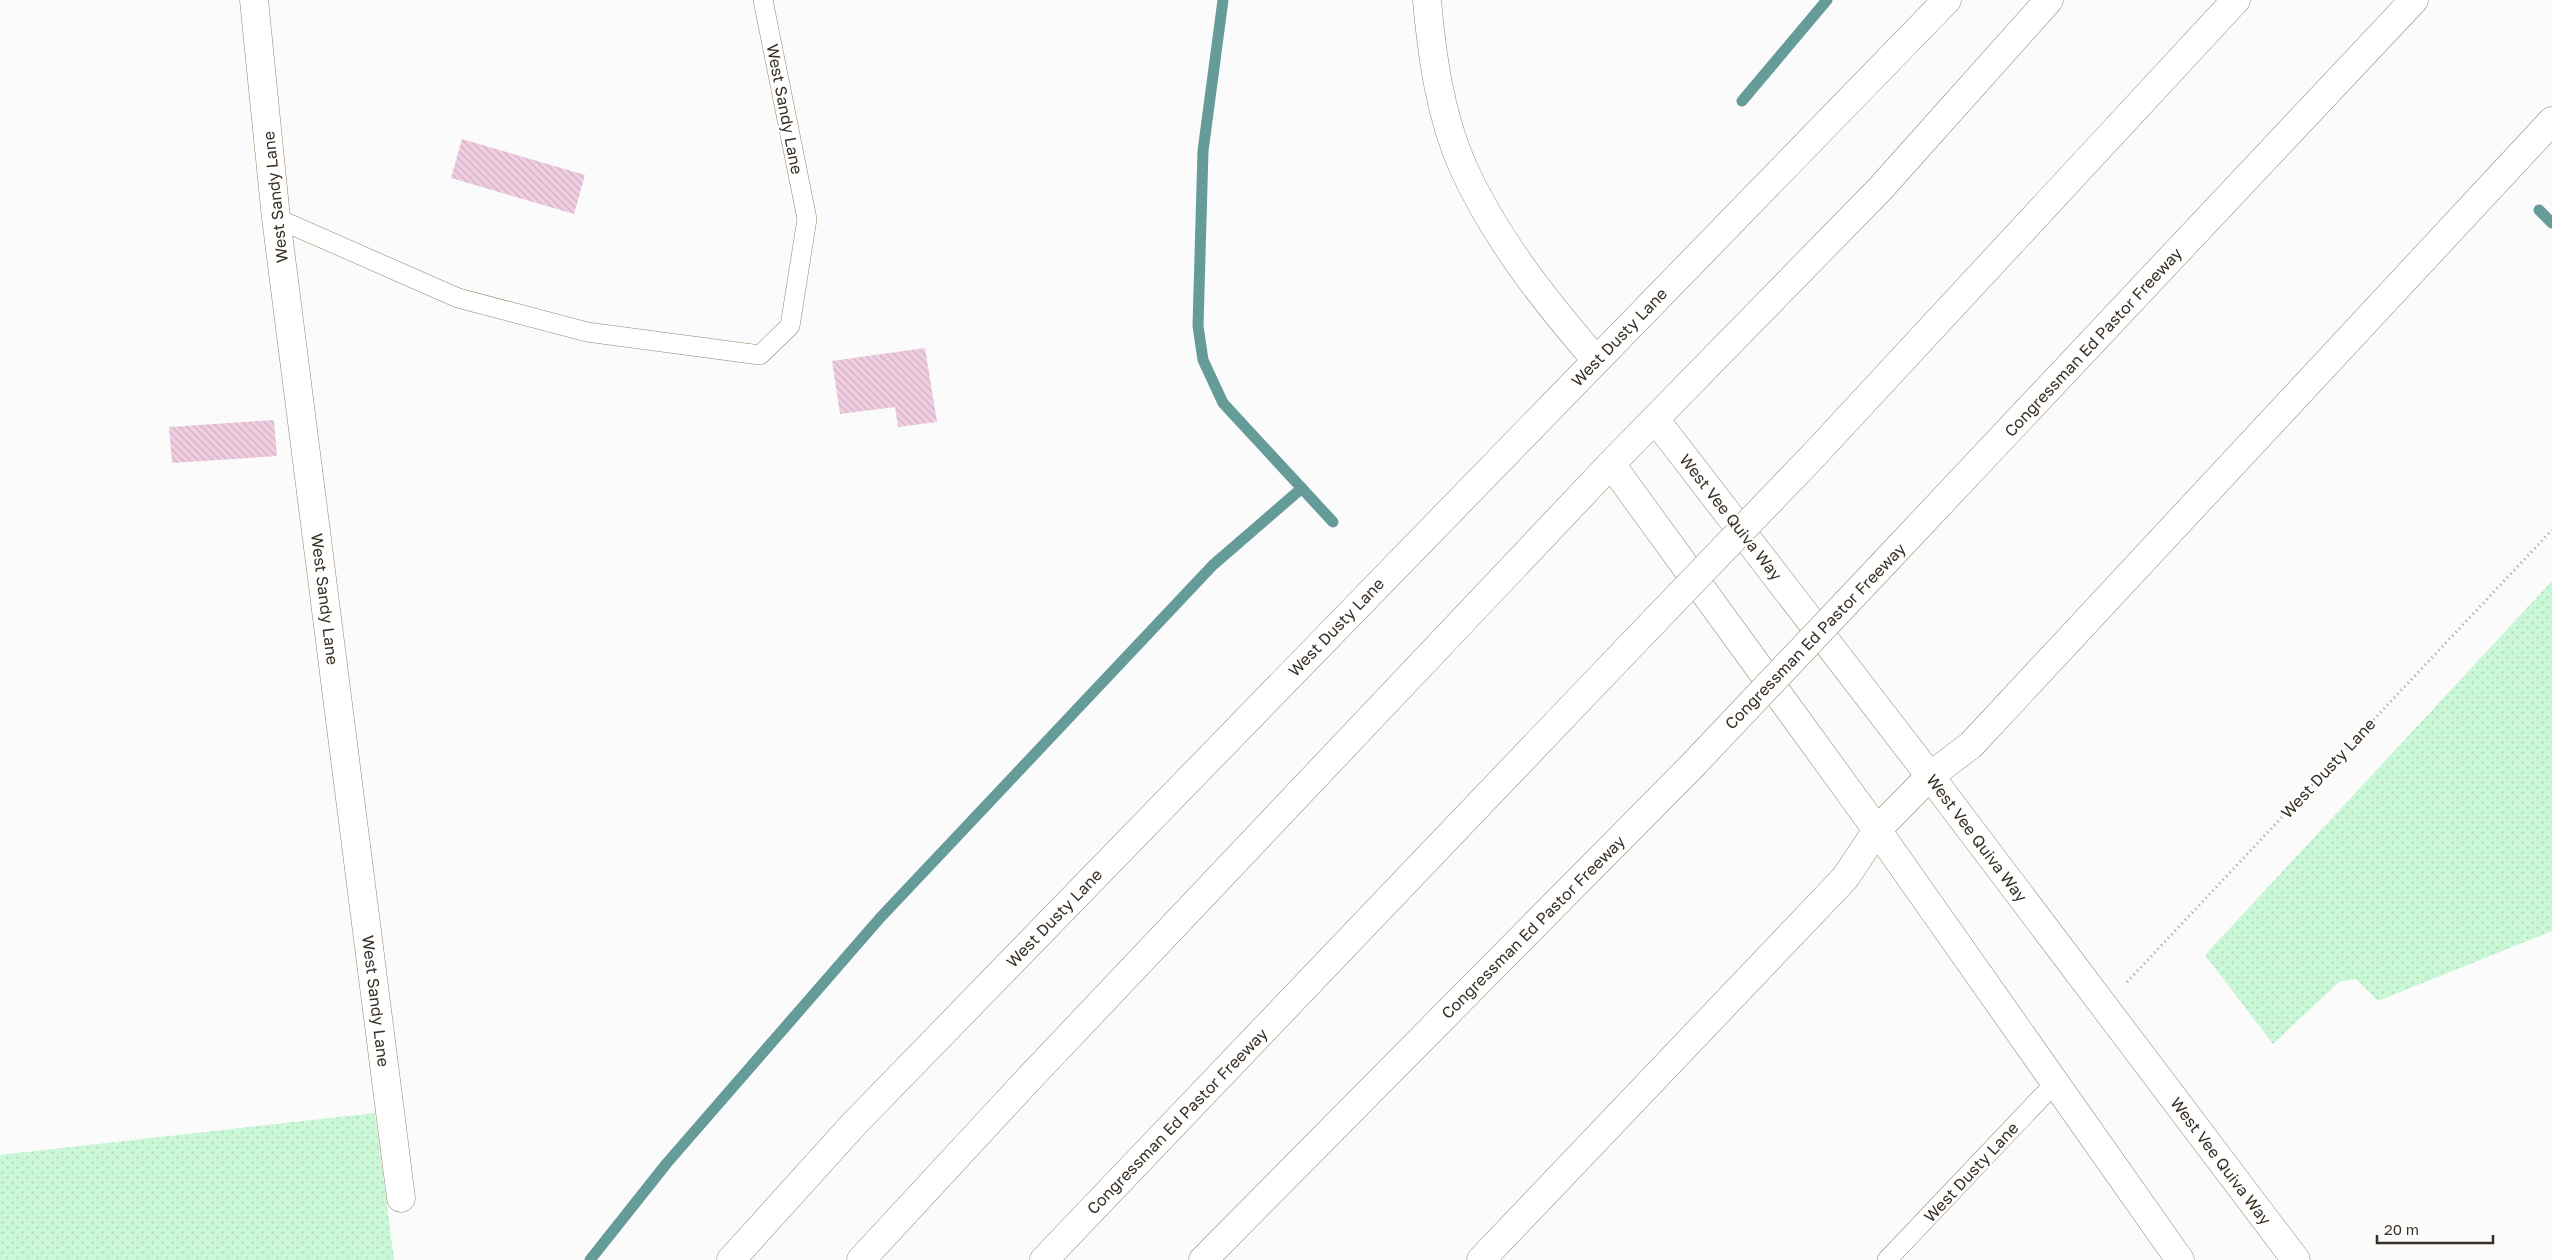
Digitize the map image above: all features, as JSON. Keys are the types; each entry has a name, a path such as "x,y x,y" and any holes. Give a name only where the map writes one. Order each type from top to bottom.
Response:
{"main road":[{"name":"West Sandy Lane","path":"254,0 276,218 401,1198"},
{"path":"1427,0 1438,80 1448,124 1462,166 1482,205 1545,301 1596,360"},
{"name":"West Dusty Lane","path":"731,1260 854,1124 1947,0"},
{"path":"861,1260 1030,1076 1611,464 1880,189 2049,0"},
{"name":"Congressman Ed Pastor Freeway","path":"1044,1260 1814,455 2236,0"},
{"name":"Congressman Ed Pastor Freeway","path":"1203,1260 1690,768 2414,0"},
{"path":"1481,1260 1845,878 1877,830 1930,776 1971,745 2552,121"},
{"name":"West Vee Quiva Way","path":"1655,419 1930,776 2296,1260"},
{"path":"1611,464 1877,830 2054,1084 2180,1260"}],"lane":[{"name":"West Sandy Lane","path":"276,218 458,298 587,332 760,355 790,326 807,219 763,0"},
{"name":"West Dusty Lane","path":"1887,1260 2054,1084"}],"path":[{"name":"West Dusty Lane","path":"2104,1006 2552,530"}],"green space":[{"path":"2552,581 2552,931 2378,1001 2356,979 2339,982 2273,1044 2205,955"},
{"path":"375,1113 394,1260 0,1260 0,1155"}],"building":[{"path":"462,139 585,175 574,214 451,178"},
{"path":"925,348 937,422 898,427 895,407 840,414 832,361"},
{"path":"274,420 277,456 172,463 169,427"}],"waterway":[{"path":"1223,0 1203,151 1198,326 1203,360 1223,403 1333,522"},
{"path":"1742,101 1827,0"},
{"path":"2539,210 2552,223"},
{"path":"590,1260 667,1163 880,918 1213,565 1302,488"}]}
